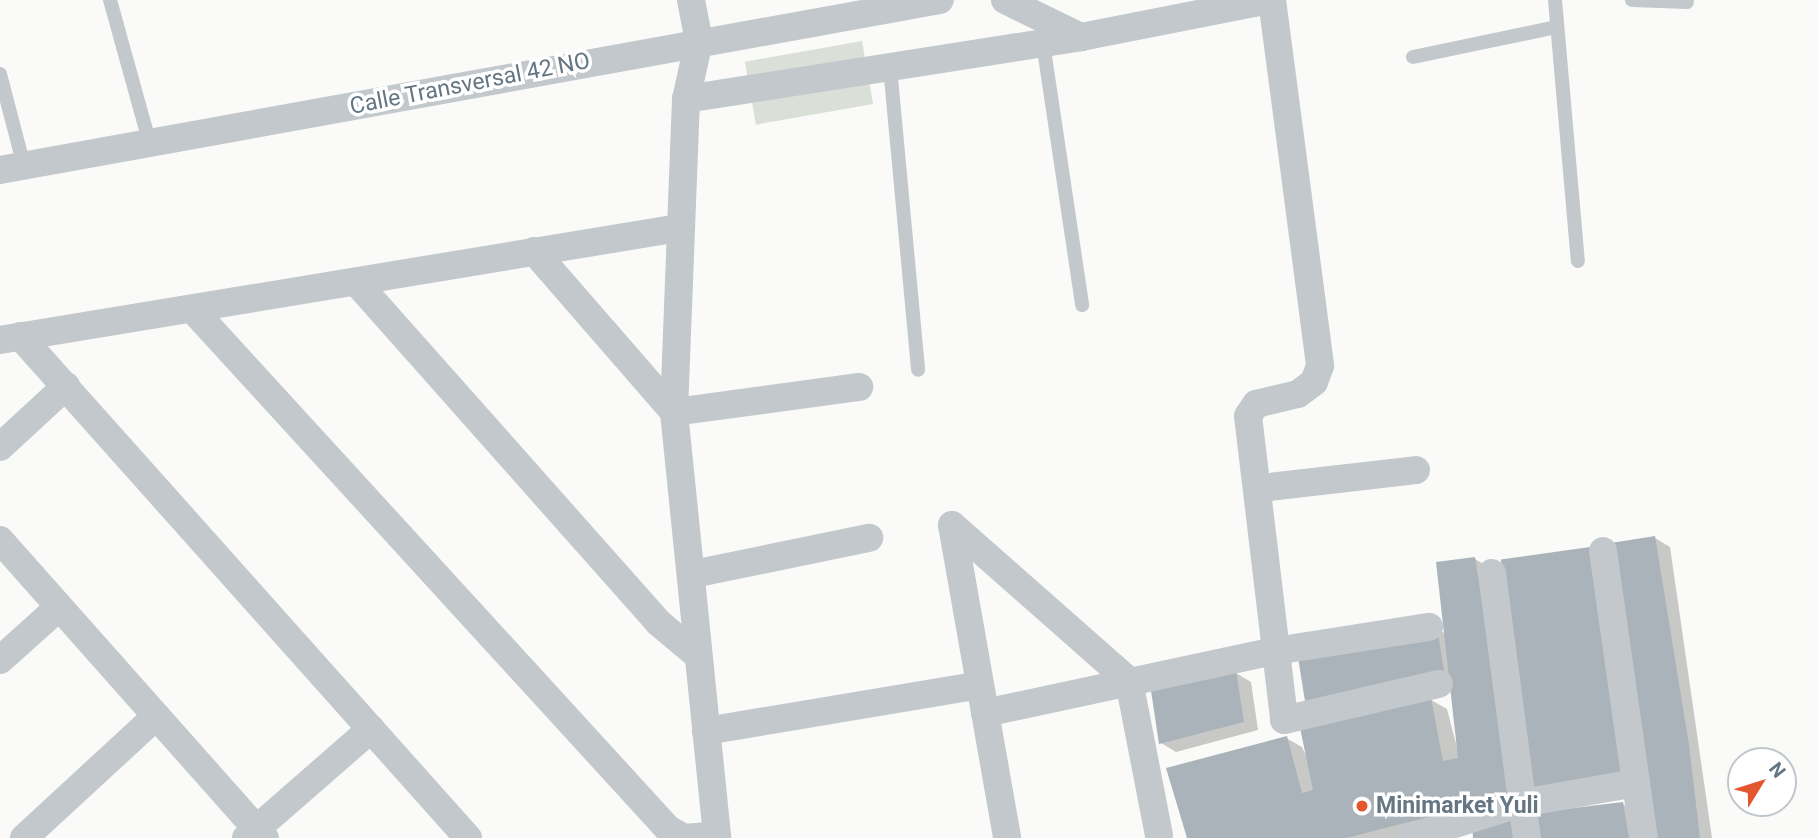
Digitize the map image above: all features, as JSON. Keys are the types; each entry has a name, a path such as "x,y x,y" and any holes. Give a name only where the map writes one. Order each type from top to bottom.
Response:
{"street":[{"path":"195,312 668,829 684,838 717,836 696,654 693,574 674,412 686,99 699,41 691,0"},
{"name":"Calle Transversal 42 NO","path":"12,168 699,41 876,5 940,0"},
{"path":"1005,0 1081,37"},
{"path":"686,99 1081,37 1205,7 1271,0 1320,366 1314,383 1298,394 1256,404 1248,416 1261,488 1283,720 1439,684"},
{"path":"10,338 195,312 534,251 679,228"},
{"path":"534,251 674,412"},
{"path":"358,284 659,623 696,654"},
{"path":"10,338 66,386 468,838"},
{"path":"0,447 66,386"},
{"path":"674,412 859,387"},
{"path":"1261,488 1416,470"},
{"path":"1007,838 985,713 976,686 952,525 1129,681 1159,835"},
{"path":"693,574 869,538"},
{"path":"0,540 156,716 256,835 371,729"},
{"path":"1603,551 1644,838"},
{"path":"1492,573 1527,838"},
{"path":"0,660 59,607"},
{"path":"985,713 1275,651 1429,627"},
{"path":"706,731 976,686"},
{"path":"24,838 156,716"},
{"path":"1410,838 1522,803 1636,783"}],"lane":[{"path":"110,0 150,144"},
{"path":"1555,0 1578,261"},
{"path":"1632,0 1687,2"},
{"path":"1413,57 1557,27"},
{"path":"1043,43 1082,305"},
{"path":"890,67 918,370"},
{"path":"0,74 12,168"}],"shaded area":[{"path":"862,41 873,104 756,125 745,62"}],"building":[{"path":"1655,536 1689,745 1700,838 1655,838 1611,543"},
{"path":"1590,547 1622,775 1533,787 1501,560"},
{"path":"1475,557 1512,796 1346,838 1187,838 1166,768 1287,736 1302,793 1313,790 1299,723 1431,698 1443,761 1458,758 1436,562"},
{"path":"1437,627 1445,679 1305,702 1297,649"},
{"path":"1236,671 1244,722 1159,744 1150,684"},
{"path":"1623,802 1629,838 1536,838 1533,813"},
{"path":"1515,818 1517,838 1473,838 1472,823"}],"place":[{"name":"Minimarket Yuli","path":"1362,806"}]}
